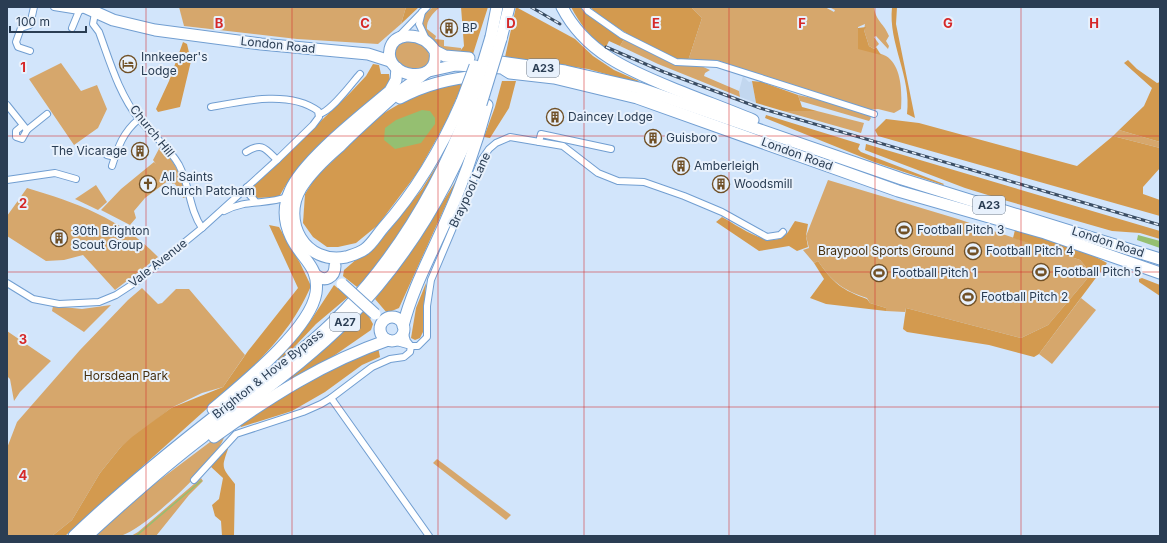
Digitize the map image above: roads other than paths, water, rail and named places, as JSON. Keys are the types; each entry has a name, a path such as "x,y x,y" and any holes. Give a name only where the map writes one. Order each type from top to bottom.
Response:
{"highway":[{"name":"Brighton & Hove Bypass","path":"492,37 509,7"},
{"path":"562,7 576,30 587,43 608,59 624,68 798,137 819,149"},
{"name":"Brighton & Hove Bypass","path":"87,536 203,437 305,359 346,321 399,259 432,210 458,159 475,103 492,37 497,8"},
{"name":"London Road","path":"86,10 124,24 155,30 262,44 368,54 379,52 394,42"},
{"path":"413,36 427,41 435,51 434,63 427,72 392,97 386,105 331,153 313,172 301,188 295,200 294,213 296,225 301,238 311,250 330,261 333,275 318,274 294,243 287,228 284,213 287,197 299,175 321,152 390,91 396,80 394,65 389,56 394,42 413,36"},
{"name":"A27","path":"342,284 330,261 360,252 365,249 406,201 423,176 452,126 475,103 496,70 492,37"},
{"name":"London Road","path":"435,51 445,56 544,68 603,79 646,90 902,179 1160,259"},
{"name":"London Road","path":"368,54 394,65"},
{"path":"394,65 412,75 427,72"},
{"name":"London Road","path":"427,72 456,65 502,68 510,73 561,79 660,104 898,191 1044,233 1160,273"},
{"path":"386,105 435,83 450,79 488,75 501,76 510,73"},
{"name":"Brighton & Hove Bypass","path":"74,536 158,460 303,349 344,311 390,257 422,209 475,103"},
{"name":"A27","path":"403,329 415,286 444,225 467,170 475,103"},
{"name":"A27","path":"301,238 323,252 335,254 357,249 373,239"},
{"path":"318,274 315,262 330,261"},
{"name":"A27","path":"158,460 271,357 288,339 313,302 316,293 318,274 342,284 384,322"},
{"path":"397,319 403,329 400,338 390,340 381,333 384,322 397,319"},
{"name":"A27","path":"144,486 257,407 295,383 333,362 390,340"}],"street":[{"path":"30,51 18,47 16,42 21,28 30,26 34,7"},
{"path":"54,7 86,10"},
{"path":"585,7 588,11 622,35 676,62 717,64 874,114"},
{"path":"425,9 419,24 422,34 427,41"},
{"path":"394,42 425,9"},
{"path":"72,28 86,10"},
{"name":"Church Hill","path":"86,10 98,32 125,97 139,119 178,164 186,181 195,218 202,228"},
{"path":"211,108 247,100 288,100 310,106 318,111 319,114 324,113 360,74"},
{"path":"7,105 24,128 47,114"},
{"name":"Vale Avenue","path":"7,283 33,299 60,304 99,302 136,282 202,228 247,188 313,125 319,114"},
{"path":"112,166 122,137 131,125 139,119"},
{"path":"539,142 541,134 611,149"},
{"name":"Braypool Lane","path":"194,480 236,434 311,408 331,398 372,367 390,359 404,357 410,352 411,346 421,344 427,337 427,306 431,280 482,159 489,149 510,137 563,146 598,173 618,181 644,182 692,199 722,212 767,237 780,235 783,232"},
{"path":"246,152 260,146 264,147 276,160"},
{"path":"107,154 114,157"},
{"path":"7,180 62,171 76,179"},
{"path":"247,188 248,193 255,201"},
{"name":"Vale Avenue","path":"214,217 240,204 255,201 273,201 287,197"},
{"path":"273,201 284,213"},
{"path":"403,329 407,341 411,346"},
{"path":"390,340 411,346"},
{"path":"331,398 429,536"}],"waterway":[{"path":"136,536 201,481"}],"railway":[{"path":"531,7 560,24"},
{"path":"606,47 664,72 760,108 1160,225"}],"place":[{"name":"BP","path":"449,28"},
{"name":"Innkeeper's Lodge","path":"128,64"},
{"name":"Daincey Lodge","path":"555,117"},
{"name":"Guisboro","path":"653,138"},
{"name":"The Vicarage","path":"140,151"},
{"name":"Amberleigh","path":"681,166"},
{"name":"All Saints Church Patcham","path":"148,184"},
{"name":"Woodsmill","path":"721,184"},
{"name":"Football Pitch 3","path":"904,230"},
{"name":"30th Brighton Scout Group","path":"59,238"},
{"name":"Football Pitch 4","path":"973,251"},
{"name":"Football Pitch 5","path":"1041,272"},
{"name":"Football Pitch 1","path":"879,273"},
{"name":"Football Pitch 2","path":"968,297"}],"park label":[{"name":"Braypool Sports Ground","path":"886,251"},
{"name":"Horsdean Park","path":"126,376"}]}
